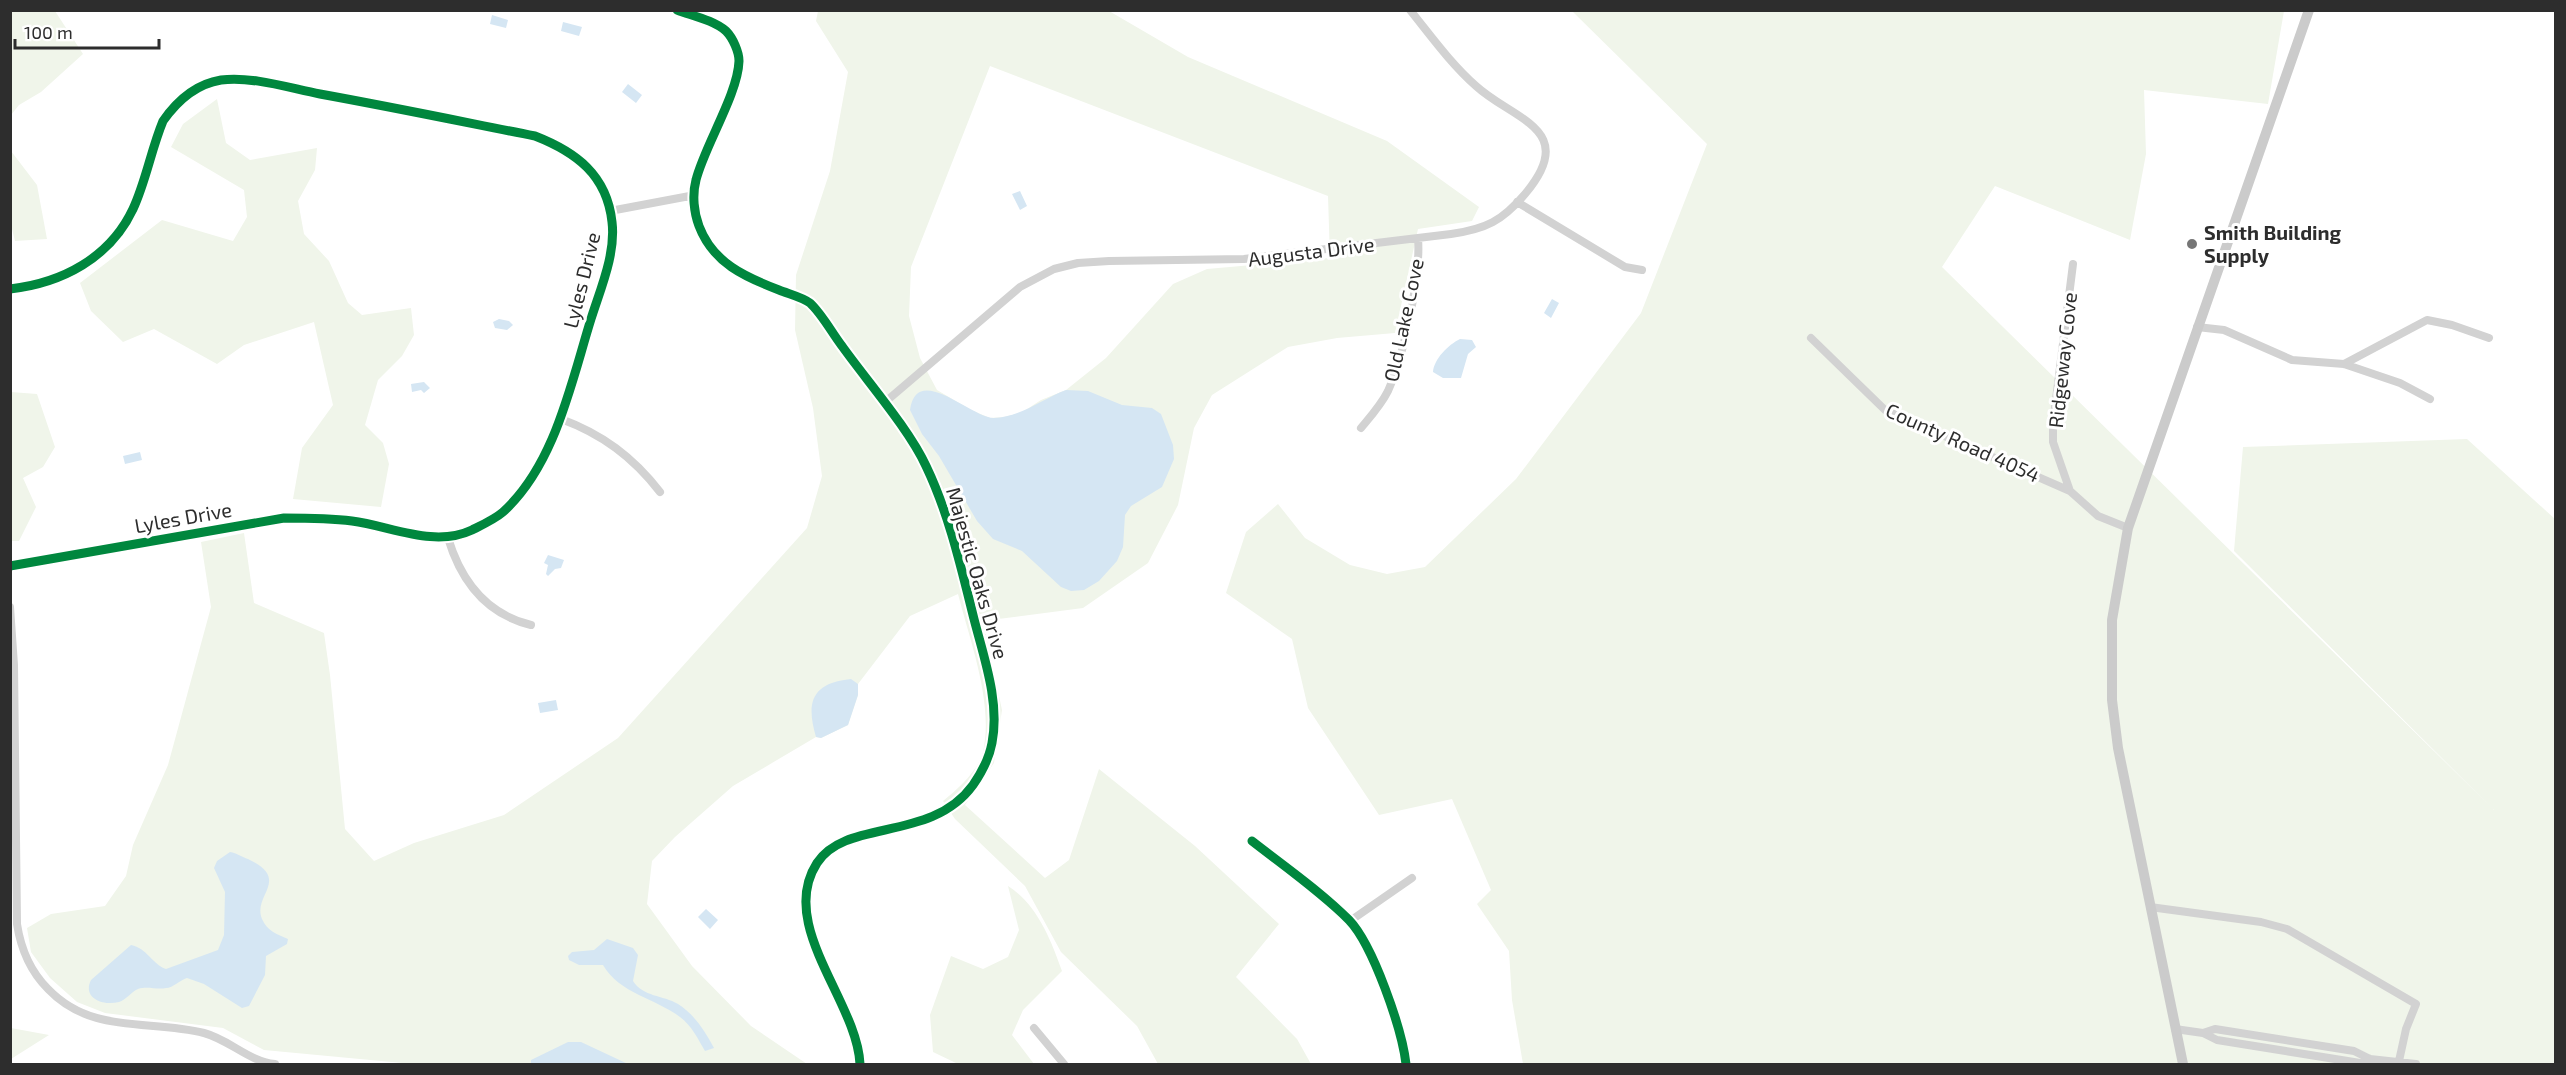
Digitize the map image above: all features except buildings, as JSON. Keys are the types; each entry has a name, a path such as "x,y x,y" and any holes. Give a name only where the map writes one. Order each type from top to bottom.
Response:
{"main road":[{"path":"2183,1065 2118,748 2112,700 2112,620 2128,528 2309,10"}],"street":[{"name":"Majestic Oaks Drive","path":"677,10 688,12 723,29 734,45 739,60 735,78 696,181 694,211 700,229 712,250 734,270 810,303 925,462 943,506 989,680 994,726 987,763 969,791 955,805 931,819 838,843 824,853 808,881 805,913 851,1029 860,1065"},
{"name":"Augusta Drive","path":"884,403 1020,287 1054,269 1078,263 1109,261 1244,259 1478,230 1493,224 1518,202 1537,180 1543,167 1543,140 1535,126 1479,89 1457,68 1410,10"},
{"name":"Lyles Drive","path":"10,289 33,286 62,277 79,268 110,242 132,211 163,121 171,109 193,91 222,80 238,79 284,87 535,136 574,154 601,185 610,211 612,237 606,269 561,418 540,462 502,513 470,531 448,538 424,536 354,521 284,518 10,566"},
{"path":"610,211 695,195"},
{"path":"1518,202 1625,267 1642,270"},
{"name":"Old Lake Cove","path":"1361,428 1380,405 1394,376 1420,258 1418,238"},
{"name":"Ridgeway Cove","path":"2070,490 2053,442 2053,423 2073,264"},
{"path":"2344,364 2427,320 2452,325 2489,339"},
{"path":"2197,327 2224,330 2292,360 2344,364 2400,383 2430,399"},
{"name":"County Road 4054","path":"1811,338 1885,410 2070,490 2098,516 2128,528"},
{"path":"561,418 595,433 617,448 639,467 660,492"},
{"path":"448,538 462,574 486,604 513,621 531,626"},
{"path":"10,607 14,665 17,924 20,944 29,963 39,980 53,995 82,1016 205,1033 263,1063 275,1065"},
{"path":"1252,841 1350,921 1367,950 1394,1013 1406,1065"},
{"path":"1350,921 1412,878"},
{"path":"2150,907 2261,922 2288,929 2416,1004 2406,1029 2399,1061"},
{"path":"1034,1028 1064,1065"},
{"path":"2175,1029 2203,1033 2217,1041 2360,1063 2370,1059 2416,1065"}],"shaded area":[{"path":"11,10 55,11 83,54 41,92 19,105 11,115"},
{"path":"818,11 1109,11 1188,57 1387,141 1479,207 1472,221 1418,229 1395,333 1337,338 1288,347 1212,395 1194,428 1178,505 1148,563 1083,608 983,621 1002,710 994,763 965,805 1045,878 1069,860 1099,769 1195,846 1279,924 1236,977 1297,1039 1311,1064 1158,1064 1137,1026 1061,952 1025,886 955,819 943,801 977,766 983,752 986,733 979,673 958,594 910,616 858,684 858,695 848,725 821,738 816,737 733,786 675,837 652,861 647,904 692,966 751,1026 807,1064 413,1064 264,1050 223,1028 105,1013 77,1002 50,978 31,952 27,928 51,914 105,906 126,876 133,845 168,765 211,607 201,542 244,533 254,603 324,633 345,829 374,861 414,843 504,815 618,738 807,528 822,476 813,408 795,330 796,275 830,171 848,72 816,21","holes":["990,66 1328,196 1330,258 1207,269 1173,284 1106,358 1066,390 1041,400 1021,413 990,418 971,410 937,390 920,358 909,316 911,267"]},
{"path":"1572,11 2284,11 2268,104 2144,90 2146,154 2130,240 1995,186 1942,267 2494,810 2234,551 2243,447 2467,439 2555,519 2555,1064 1523,1064 1512,1000 1509,951 1477,904 1491,890 1452,799 1379,815 1308,708 1292,639 1226,593 1246,532 1278,504 1305,538 1350,565 1387,574 1425,567 1516,479 1641,313 1707,144"},
{"path":"217,99 226,143 250,160 317,148 315,170 298,201 304,234 329,261 348,303 362,315 411,308 414,335 402,356 378,380 365,425 383,443 389,464 381,507 293,499 302,448 333,405 314,322 244,345 217,364 154,329 123,342 91,311 80,283 162,220 233,241 247,217 244,190 171,147 183,124"},
{"path":"11,151 37,185 47,239 15,241 11,225"},
{"path":"11,392 37,394 55,447 43,467 23,478 36,507 19,541 11,541"},
{"path":"1008,886 1027,903 1042,924 1062,971 1023,1010 1012,1035 1034,1064 958,1064 933,1052 930,1015 951,956 983,969 1008,957 1019,930"},
{"path":"11,1028 49,1035 11,1059"}],"water":[{"path":"492,15 508,20 506,28 490,24"},
{"path":"563,22 582,27 579,36 561,31"},
{"path":"628,84 642,95 636,103 622,92"},
{"path":"1020,191 1027,206 1020,210 1012,194"},
{"path":"1552,299 1559,303 1551,318 1544,313"},
{"path":"499,319 509,321 513,325 507,330 495,328 493,322"},
{"path":"1460,339 1472,340 1476,347 1468,354 1461,378 1443,378 1433,372 1442,353"},
{"path":"424,382 430,388 424,393 421,390 412,392 411,384"},
{"path":"1066,390 1088,391 1122,405 1152,408 1161,414 1173,445 1174,459 1162,487 1131,506 1125,515 1123,547 1117,561 1099,581 1084,590 1071,591 1061,587 1022,551 993,539 977,521 939,456 922,434 910,410 915,397 923,391 934,391 984,416 1004,417"},
{"path":"140,452 142,460 125,464 123,456"},
{"path":"548,555 564,560 561,568 555,569 548,576 546,574 548,565 544,563"},
{"path":"851,679 858,684 858,695 848,725 821,738 816,737 812,714 815,697 827,685"},
{"path":"556,700 558,710 540,713 538,703"},
{"path":"230,852 248,859 267,874 268,888 260,910 262,919 276,934 288,939 287,944 266,956 265,975 249,1006 242,1008 204,984 187,978 169,988 138,989 119,1002 101,1002 92,996 89,992 91,980 131,945 141,949 166,969 218,950 224,935 225,892 214,868 217,861"},
{"path":"706,909 718,920 710,929 698,917"},
{"path":"607,939 633,948 638,955 633,981 637,986 684,1008 699,1023 714,1048 705,1051 684,1021 670,1010 619,983 603,965 579,965 569,960 568,956 572,952 594,950"},
{"path":"568,1042 581,1042 628,1064 531,1064 531,1060"}],"cycle path":[{"path":"677,10 721,27 733,41 739,57 733,89 696,180 694,204 699,226 705,239 722,259 742,274 810,303 887,405 919,452 948,522 990,680 994,712 992,743 985,765 973,785 955,803 935,815 848,840 830,849 817,863 807,887 806,912 812,937 856,1040 860,1064"},
{"path":"10,289 48,281 66,274 98,254 123,226 133,209 163,121 174,107 195,89 221,80 270,83 535,136 564,150 587,167 604,191 612,222 612,247 606,272 559,422 536,471 521,493 503,512 492,519 472,530 443,537 412,534 352,521 284,518 10,566"},
{"path":"1252,841 1326,899 1349,920 1358,932 1377,967 1385,988 1399,1030 1406,1064"}],"place":[{"name":"Smith Building Supply","path":"2192,244"}]}
